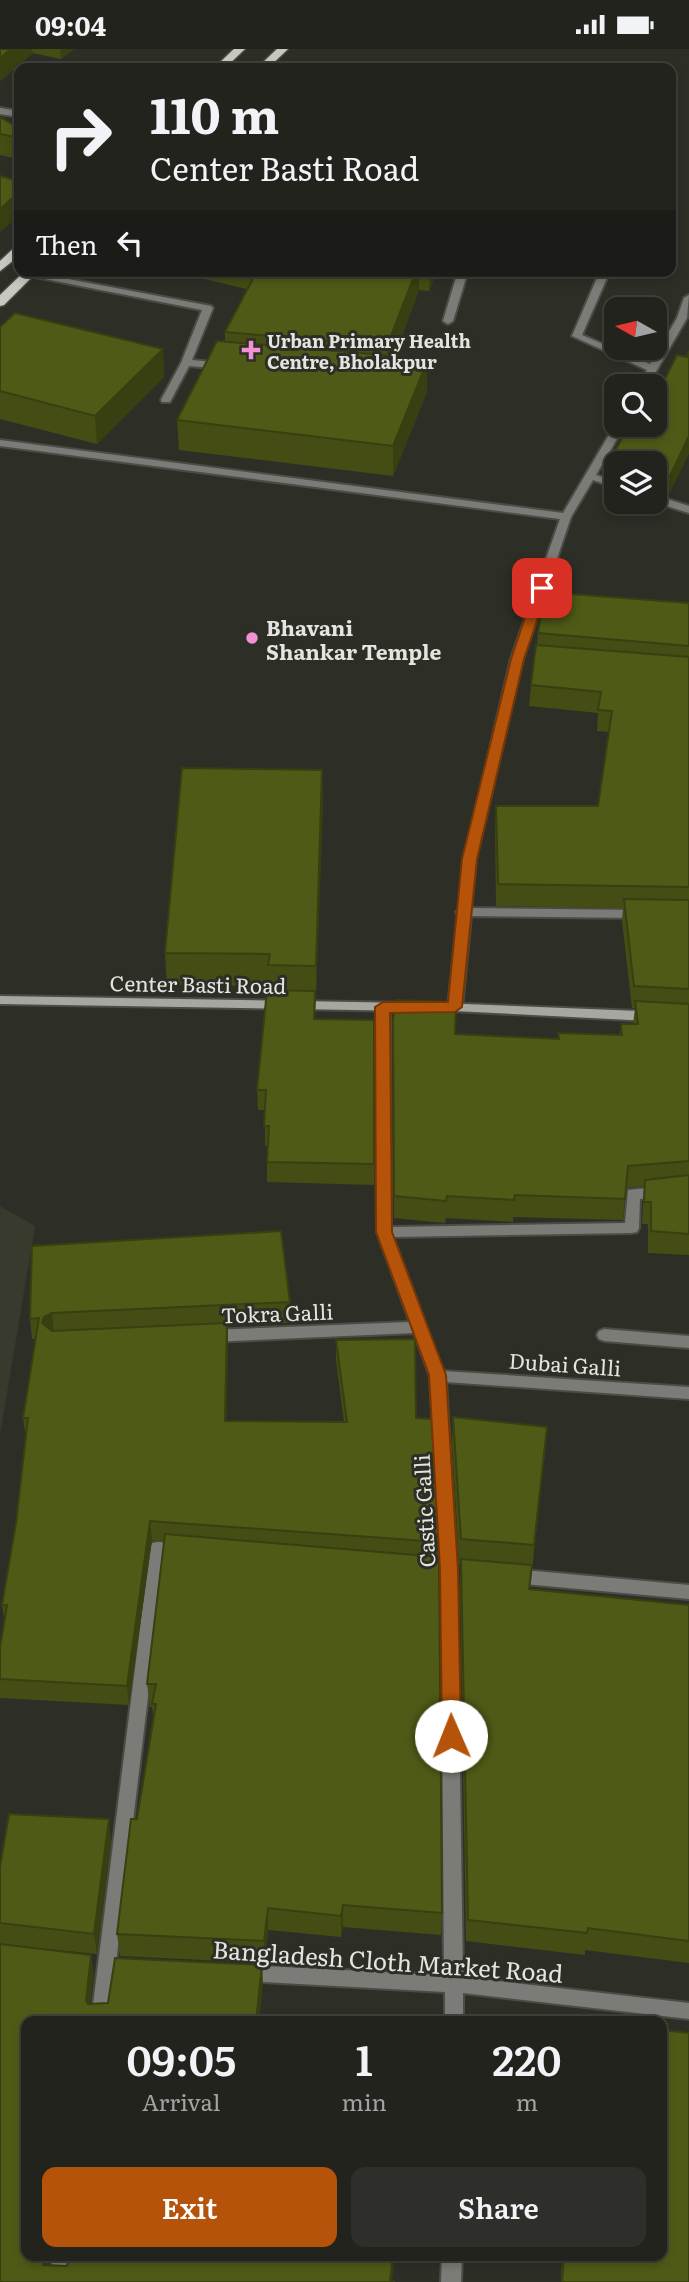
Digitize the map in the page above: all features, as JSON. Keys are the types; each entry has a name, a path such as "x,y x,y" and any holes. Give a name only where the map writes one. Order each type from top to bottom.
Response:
{"main road":[{"path":"225,63 240,49"},
{"path":"267,63 283,49"},
{"path":"0,267 14,254"},
{"path":"0,302 26,277"}],"street":[{"path":"56,277 208,308 187,363 166,400"},
{"path":"448,321 461,277"},
{"path":"602,277 577,336 652,369"},
{"path":"649,374 685,318 689,298"},
{"path":"187,363 240,367"},
{"path":"455,1007 462,912 470,859 524,660 566,517 613,437"},
{"path":"0,443 566,517"},
{"path":"590,476 604,481"},
{"path":"667,502 689,510"},
{"path":"462,912 650,915"},
{"name":"Center Basti Road","path":"0,1000 455,1007 689,1018"},
{"name":"Castic Galli","path":"383,1007 384,1232 438,1375 449,1570 454,2016"},
{"path":"384,1232 632,1228 633,1194 689,1189"},
{"name":"Tokra Galli","path":"194,1337 418,1327"},
{"path":"604,1335 689,1342"},
{"name":"Dubai Galli","path":"438,1375 689,1393"},
{"path":"101,2016 158,1548 200,1551"},
{"path":"502,1575 689,1592"},
{"name":"Bangladesh Cloth Market Road","path":"233,1973 454,1984 689,2011"},
{"path":"59,2282 62,2261"},
{"path":"452,2261 452,2282"}],"shaded area":[{"path":"0,1206 35,1226 0,1435"}],"building":[{"path":"0,49 11,49 0,58"},
{"path":"0,117 14,125 14,137 0,134"},
{"path":"0,176 14,180 14,196 0,209"},
{"path":"254,277 414,277 387,346 225,332"},
{"path":"15,313 163,349 95,416 0,391 0,327"},
{"path":"217,341 383,355 427,362 393,446 177,420"},
{"path":"689,351 689,436 670,476 667,475 667,451 615,451 623,437 667,437 667,375 677,355 687,357"},
{"path":"544,592 689,603 689,646 538,633"},
{"path":"536,645 689,657 689,887 498,884 496,806 598,806 612,711 598,710 601,692 531,685"},
{"path":"182,768 322,770 316,966 268,965 270,954 165,953"},
{"path":"624,899 689,900 689,989 634,986"},
{"path":"267,990 315,991 314,1019 374,1020 374,1164 267,1162 269,1126 264,1126 266,1090 257,1090"},
{"path":"396,1000 456,1002 455,1034 559,1039 558,1033 622,1035 621,1024 638,1024 635,1001 689,1004 689,1161 628,1166 625,1199 515,1195 514,1200 447,1196 446,1201 394,1196 393,1019"},
{"path":"689,1175 689,1234 651,1231 651,1202 644,1202 645,1180"},
{"path":"281,1231 290,1302 52,1313 44,1317 42,1323 52,1331 227,1323 225,1421 347,1422 336,1340 415,1339 416,1418 432,1419 439,1542 150,1521 127,1686 0,1679 0,1648 7,1605 2,1605 16,1523 28,1418 23,1418 39,1318 30,1319 32,1246"},
{"path":"453,1417 547,1427 534,1545 461,1539"},
{"path":"165,1534 439,1557 442,1913 343,1905 341,1916 268,1908 264,1941 117,1934 131,1819 137,1819 156,1704 152,1704 156,1684 147,1684"},
{"path":"461,1559 532,1565 529,1589 689,1605 689,1941 588,1928 587,1933 468,1920"},
{"path":"9,1814 109,1819 94,1934 0,1923 0,1867"},
{"path":"0,1944 91,1955 86,2001 88,2004 108,2003 115,1958 262,1965 257,2016 21,2016 21,2261 44,2261 43,2265 67,2266 68,2261 392,2261 390,2281 395,2282 0,2282"},
{"path":"667,2031 689,2033 689,2282 562,2282 564,2261 667,2261"}],"place":[{"name":"Urban Primary Health Centre, Bholakpur","path":"251,350"},
{"name":"Bhavani Shankar Temple","path":"252,638"}],"route":[{"path":"451,1736 449,1570 438,1375 384,1232 383,1007 455,1007 462,912 470,859 517,659 542,588"}]}
